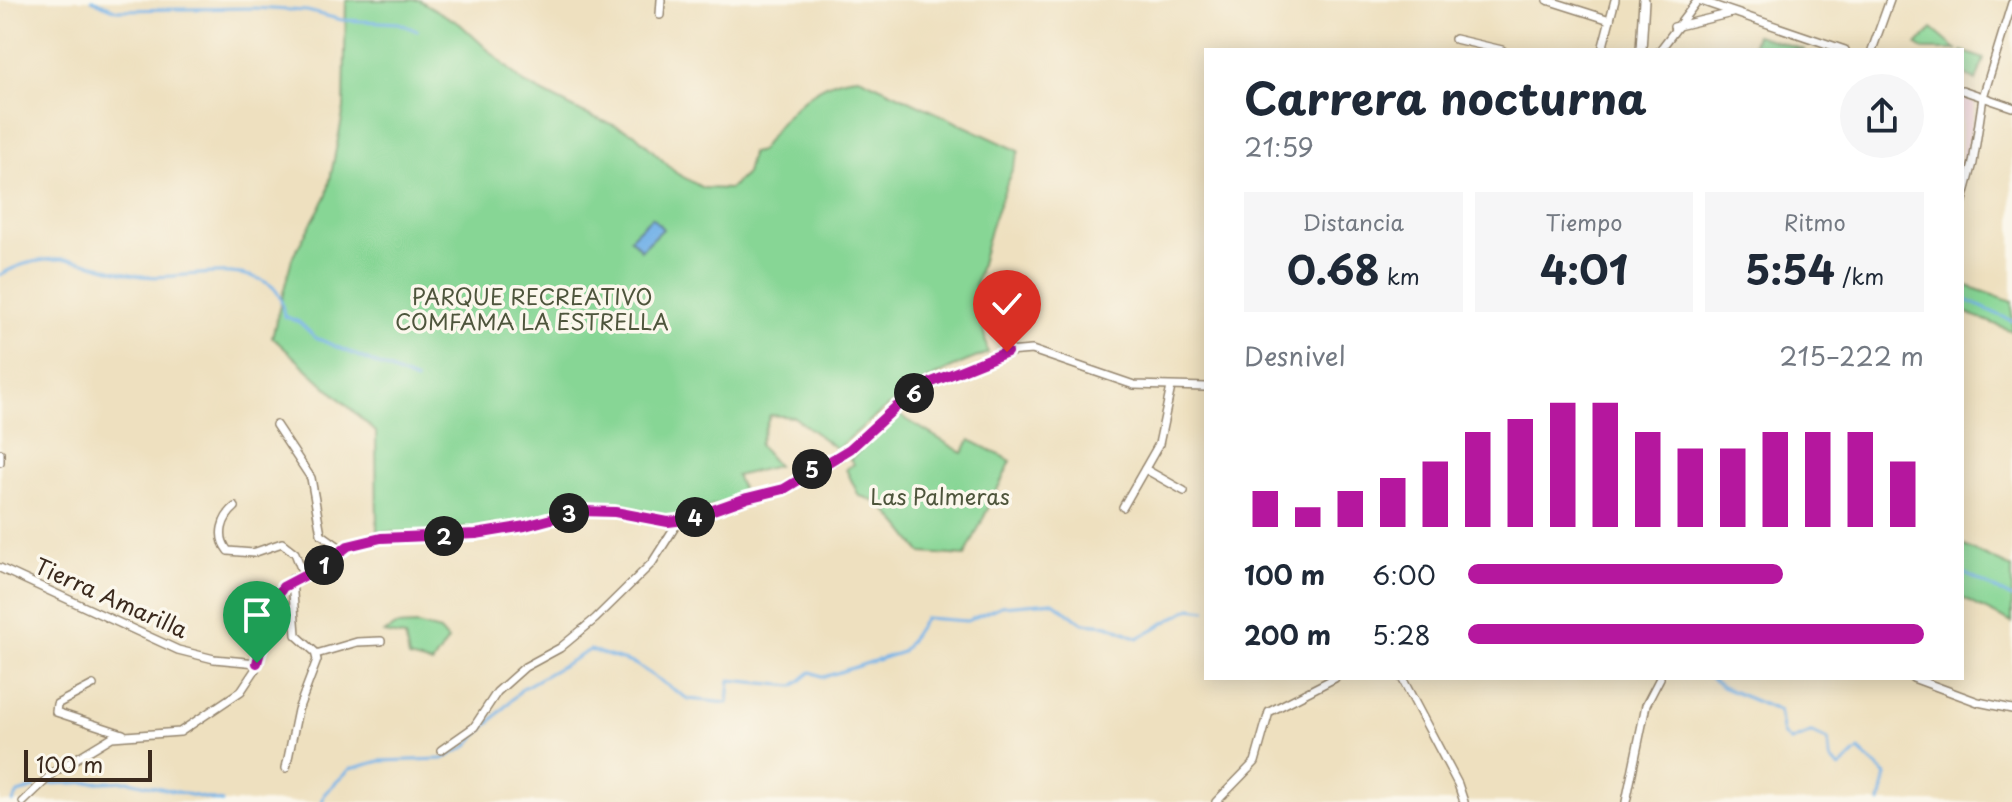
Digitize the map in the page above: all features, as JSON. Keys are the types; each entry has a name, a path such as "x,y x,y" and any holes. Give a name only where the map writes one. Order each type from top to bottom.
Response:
{"street":[{"path":"660,15 661,0"},
{"path":"1547,0 1610,20"},
{"path":"1603,48 1615,0"},
{"path":"1641,48 1644,0"},
{"path":"1661,48 1674,27 1698,0 1839,48"},
{"path":"1873,48 1890,0"},
{"path":"1964,197 1973,163 1983,97 2012,3"},
{"path":"1674,27 1734,12"},
{"path":"1455,39 1493,48"},
{"path":"1964,91 2012,107"},
{"path":"93,685 57,704 56,712 123,734 168,734 191,727 241,691 257,663 274,601 292,579 321,567 342,549 381,538 488,532 581,511 678,522 784,489 850,449 896,407 932,382 1007,352 1032,350 1134,385 1204,387"},
{"path":"1123,507 1162,434 1171,387"},
{"path":"276,425 311,478 321,534 342,549"},
{"path":"0,453 0,462"},
{"path":"1145,469 1184,491"},
{"path":"235,507 224,520 221,535 228,551 253,553 282,543 295,553 304,576"},
{"path":"441,750 474,727 497,692 525,667 560,648 595,619 652,563 678,522"},
{"name":"Tierra Amarilla","path":"0,568 178,650 214,659 257,663"},
{"path":"292,579 296,635 316,654"},
{"path":"316,654 349,643 381,641"},
{"path":"286,768 298,710 312,676 316,654"},
{"path":"1216,802 1255,762 1269,712 1331,680"},
{"path":"1403,680 1458,784 1464,802"},
{"path":"1626,802 1646,705 1659,680"},
{"path":"1919,680 2012,709"},
{"path":"1934,680 1944,689"},
{"path":"23,802 54,772 123,734"}],"shaded area":[{"path":"1964,100 1975,103 1964,164"}],"green space":[{"name":"PARQUE RECREATIVO COMFAMA LA ESTRELLA","path":"346,0 419,0 460,24 524,83 583,113 634,133 676,173 703,188 729,189 746,174 751,153 760,151 802,101 828,84 859,77 1019,151 991,226 975,287 988,353 943,372 908,392 837,449 794,417 770,415 759,445 777,466 736,476 745,496 671,519 623,505 582,503 528,521 432,532 377,532 376,432 272,337 292,258 327,195 344,109"},
{"path":"1932,29 1956,48 1922,48 1917,45"},
{"path":"1756,35 1798,48 1752,48"},
{"path":"1964,52 1984,59 1976,81 1964,73"},
{"path":"1964,285 2012,302 2012,331 1964,312"},
{"name":"Las Palmeras","path":"899,415 963,453 970,440 1011,461 965,556 922,553 886,511 859,496 846,469 854,464 850,459"},
{"path":"1964,546 2012,568 2012,623 1964,599"},
{"path":"417,625 440,631 448,640 432,664 409,658 405,637 384,633 395,626"}],"water":[{"path":"652,217 663,229 641,250 630,238"}],"waterway":[{"path":"92,0 117,10 253,8 307,11 342,20 399,23 417,31"},
{"path":"0,275 28,263 58,259 142,276 224,273 255,277 276,291 284,316 299,322 316,338 416,381"},
{"path":"1964,299 2012,321"},
{"path":"1964,573 2012,598"},
{"path":"322,802 325,793 350,769 380,761 443,759 466,747 523,688 590,650 635,664 688,699 728,703 730,680 794,686 811,672 824,677 902,652 925,618 967,621 1001,606 1053,602 1083,623 1108,625 1138,638 1191,608 1204,610"},
{"path":"1713,680 1779,711 1783,734 1791,741 1811,733 1828,740 1830,759 1840,768 1859,750 1886,775 1880,802"},
{"path":"46,784 129,781 222,802"},
{"path":"13,802 18,793 35,788"}],"route":[{"path":"257,663 274,601 283,587 292,579 312,573 348,546 370,539 476,534 525,526 581,511 615,512 668,522 685,520 792,485 820,464 850,449 908,397 932,382 952,371 1007,352"}]}
